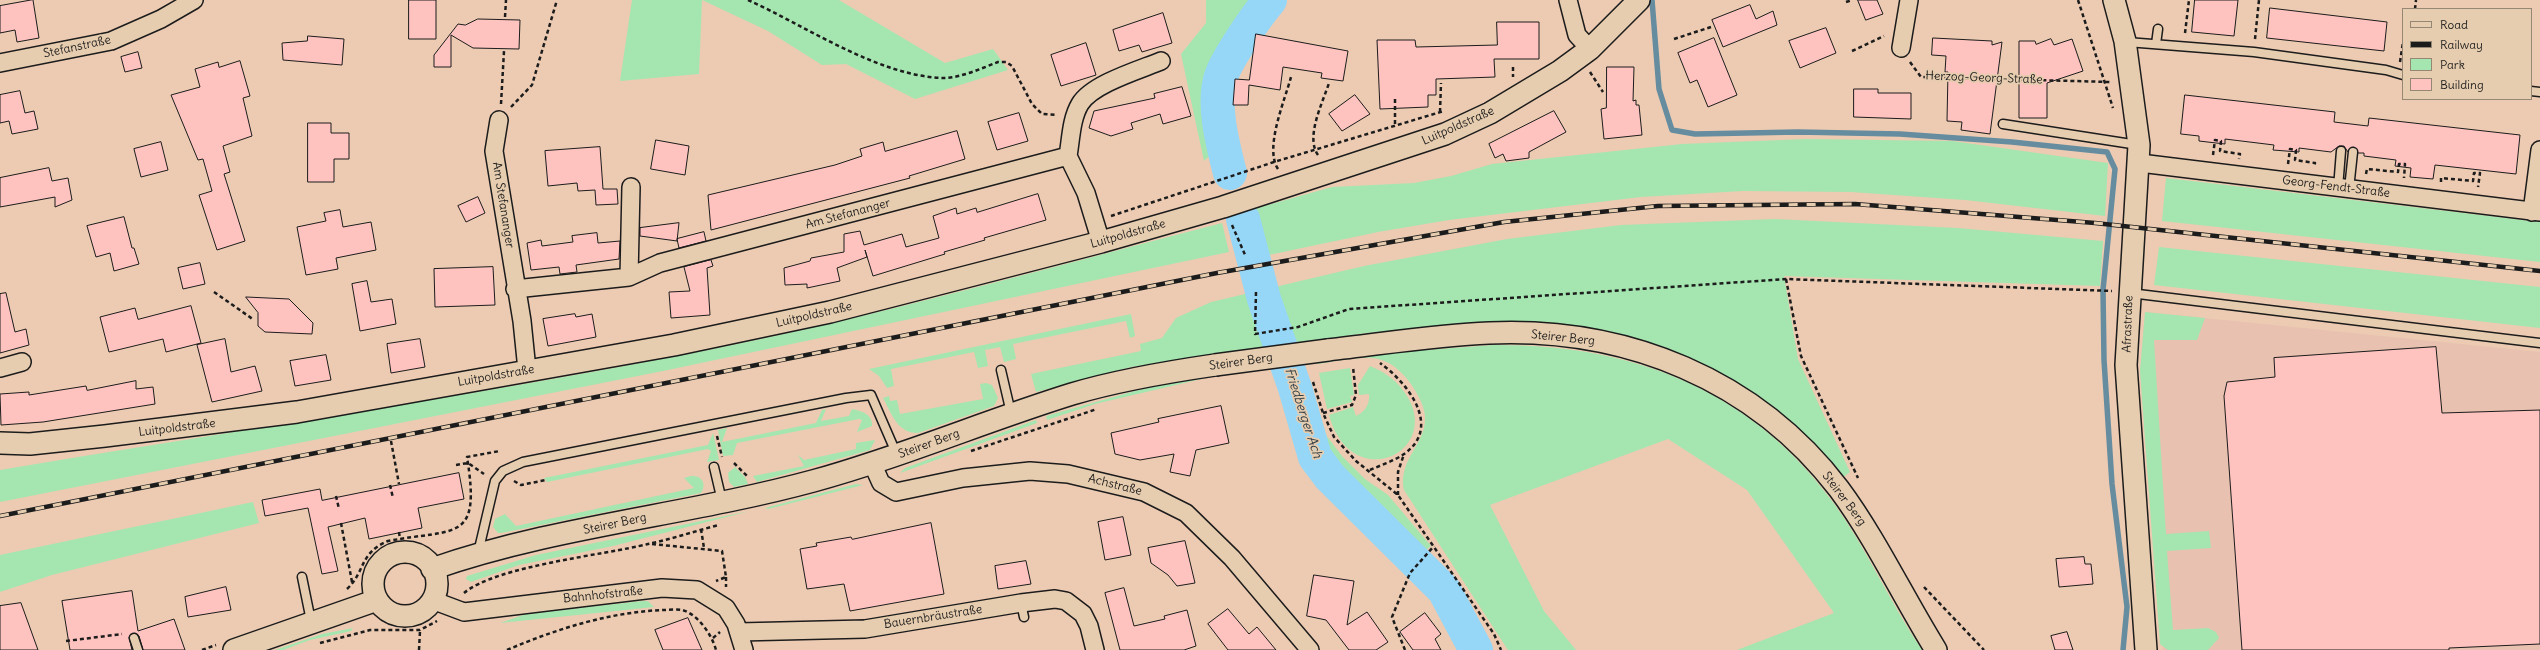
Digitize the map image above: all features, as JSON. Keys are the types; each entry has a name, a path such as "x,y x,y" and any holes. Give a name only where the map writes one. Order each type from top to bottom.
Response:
{"street":[{"name":"Stefanstraße","path":"0,63 112,41 161,19 194,0"},
{"path":"1568,0 1577,35 1590,49"},
{"name":"Luitpoldstraße","path":"0,443 30,444 297,412 674,345 830,312 1101,242 1290,186 1443,135 1523,94 1590,49 1639,0"},
{"path":"1901,48 1909,0"},
{"name":"Afrastraße","path":"2114,0 2125,41 2139,154 2129,292 2126,365 2146,650"},
{"path":"1101,242 1086,193 1068,156 1074,118 1080,104 1092,91 1161,61"},
{"name":"Am Stefananger","path":"499,120 494,151 515,289 522,321 527,370"},
{"name":"Georg-Fendt-Straße","path":"2139,154 2343,188 2536,212 2540,150"},
{"name":"Am Stefananger","path":"515,289 629,276 660,263 1068,156"},
{"path":"629,276 631,187"},
{"name":"Steirer Berg","path":"432,569 478,553 722,502 807,482 898,455 1011,414 1074,394 1144,376 1328,350 1491,333 1564,336 1617,344 1658,356 1717,383 1757,408 1806,452 1838,488 1867,530 1906,602 1936,650"},
{"path":"0,368 22,362"},
{"name":"Achstraße","path":"872,463 881,483 896,492 963,478 1030,471 1068,474 1144,492 1186,513 1232,558 1310,650"},
{"path":"234,650 311,621 369,602 390,613 404,616 441,604 432,569 423,558 414,554 398,553 388,557 380,563 373,578 373,588 369,602"},
{"name":"Bahnhofstraße","path":"441,604 464,612 662,588 697,590 726,608 739,632 744,650"},
{"name":"Bauernbräustraße","path":"739,632 865,629 1022,610 1055,599 1076,607 1083,614 1089,626 1096,650"}],"lane":[{"path":"2156,44 2158,30"},
{"path":"2125,41 2183,48 2194,46 2254,52 2386,70 2400,74"},
{"path":"2003,124 2139,154"},
{"path":"2342,151 2343,188"},
{"path":"2343,188 2353,152"},
{"path":"2129,292 2540,343"},
{"path":"1001,370 1011,414"},
{"path":"478,553 495,481 503,470 523,462 871,395 898,455"},
{"path":"714,467 722,502"},
{"path":"302,577 311,621"},
{"path":"134,638 138,650"}],"path":[{"path":"505,17 506,0"},
{"path":"499,120 532,85 558,0"},
{"path":"748,0 850,51 915,73 943,78 954,77 998,62 1006,62 1012,66 1032,104 1042,114 1074,118"},
{"path":"1846,2 1852,0"},
{"path":"2078,0 2114,112"},
{"path":"2183,48 2189,0"},
{"path":"2254,52 2259,0"},
{"path":"1674,39 1711,27"},
{"path":"1852,51 1904,28"},
{"name":"Herzog-Georg-Straße","path":"1901,48 1921,77 2105,82 2130,80"},
{"path":"499,120 504,85 504,51"},
{"path":"2400,74 2402,53"},
{"path":"1290,186 1274,162 1273,143 1292,77"},
{"path":"1314,149 1314,130 1329,83"},
{"path":"1441,83 1440,112 1443,135"},
{"path":"1395,99 1395,122"},
{"path":"1216,182 1314,149 1446,110"},
{"path":"2213,156 2215,140 2221,141 2220,151 2237,153"},
{"path":"2288,165 2290,149 2296,150 2295,160 2312,162"},
{"path":"2366,174 2367,169 2398,172 2399,164 2405,164 2404,179"},
{"path":"2441,184 2442,178 2473,181 2474,173 2480,173 2478,188"},
{"path":"1256,292 1255,334 1291,329 1349,309 1786,279 2129,292"},
{"path":"1786,279 1801,356 1860,482"},
{"path":"214,292 254,320"},
{"path":"1374,361 1392,371 1405,384 1419,410 1420,418 1417,438 1404,454 1398,472 1398,496"},
{"path":"1323,413 1352,405 1356,395 1353,363"},
{"path":"1313,382 1323,413 1331,431 1342,448 1370,470 1398,496 1494,634 1501,650"},
{"path":"715,425 722,458"},
{"path":"391,442 399,484"},
{"path":"399,532 400,539 454,530 464,524 470,513 472,499 467,457 500,451"},
{"path":"1370,470 1404,454"},
{"path":"456,465 468,463 500,484 516,481 521,485 546,480"},
{"path":"390,485 393,498"},
{"path":"336,496 339,509"},
{"path":"341,523 352,583 369,602 370,630"},
{"path":"701,529 704,548"},
{"path":"649,544 704,548 722,551 726,577 697,590"},
{"path":"1405,650 1392,617 1410,573 1423,556 1434,546"},
{"path":"1921,584 1984,650"},
{"path":"313,644 370,630 420,630 436,622 441,604 465,591"},
{"path":"507,650 538,637 573,626 652,611 682,610 694,616 712,638 716,650"},
{"path":"419,650 420,630"},
{"path":"66,641 132,632 134,638"}],"shaded area":[{"path":"2145,312 2540,352 2540,650 2163,650 2140,371"}],"green space":[{"path":"632,0 702,0 699,74 620,81"},
{"path":"702,0 839,0 945,63 993,49 1008,70 915,99 846,64 822,65 768,31"},
{"path":"1206,0 1282,0 1230,75 1236,131 1204,161 1181,54 1206,23"},
{"path":"1806,139 1952,141 2108,163 2105,216 1965,200 1851,192 1743,191 1641,197 1449,220 1378,232 1264,256 1250,210 1332,187 1414,183 1451,176 1492,164 1682,144"},
{"path":"2166,178 2540,222 2540,262 2162,221"},
{"path":"1775,219 1958,228 2103,241 2100,286 1784,276 1798,359 1850,472 1842,478 1797,428 1744,389 1691,358 1639,340 1582,327 1512,321 1367,333 1131,367 1036,392 1031,374 1141,351 1140,344 1162,338 1176,318 1211,302 1364,266 1507,239 1621,225"},
{"path":"1222,223 1229,252 663,371 0,502 0,470 437,399 698,352 896,308"},
{"path":"2159,247 2540,287 2540,328 2154,285"},
{"path":"2145,312 2205,318 2197,340 2154,340 2166,534 2209,531 2211,548 2167,551 2173,630 2208,628 2216,632 2219,638 2208,650 2168,650 2160,644 2140,371"},
{"path":"1131,314 1135,336 1130,338 1126,321 1013,344 1016,359 1004,362 1000,347 985,350 988,366 978,368 974,352 891,369 894,386 887,388 879,376 869,369"},
{"path":"1494,345 1545,347 1594,353 1641,365 1686,382 1727,404 1766,431 1802,465 1835,505 1858,540 1910,632 1922,650 1737,650 1834,613 1747,490 1668,439 1490,505 1544,611 1576,650 1508,650 1404,490 1403,477 1406,466 1421,438 1425,417 1422,404 1409,381 1396,368 1380,359 1363,358 1322,364 1315,363 1411,351"},
{"path":"1370,366 1386,374 1400,386 1407,396 1415,416 1413,434 1404,448 1389,457 1373,459 1355,454 1340,439 1329,415 1353,407 1356,416 1364,410 1369,401 1369,394 1359,395 1358,385"},
{"path":"1350,368 1354,395 1350,396 1352,402 1327,409 1319,373"},
{"path":"1214,376 1095,404 1047,420 1046,416 1142,389"},
{"path":"986,383 992,385 998,398 994,406 918,433 905,430 896,422 883,398 889,396 890,401 897,400 900,414 983,399 980,384"},
{"path":"1312,387 1326,435 1342,456 1365,479 1388,495 1431,546 1418,556 1324,461 1300,391"},
{"path":"826,409 821,421 849,416 852,409 866,414 871,419 872,426 857,432 862,420 859,419 737,443 733,455 723,456 718,430 727,428 722,442 816,423 822,410"},
{"path":"1036,420 1037,423 900,473 905,468"},
{"path":"713,433 719,460 707,462 711,451 708,449 547,482 544,478 708,445"},
{"path":"875,440 870,450 757,482 753,476 804,466 798,455 804,460 856,449 856,443"},
{"path":"735,467 745,477 748,484 734,487 729,482 728,473"},
{"path":"691,476 701,479 704,486 701,493 501,533 498,533 493,527 495,519 505,514 516,526 694,488 684,478"},
{"path":"856,484 863,485 768,509 765,508"},
{"path":"253,502 259,523 52,575 0,592 0,555"},
{"path":"750,511 613,546 519,565 471,582 466,579 467,576 536,555"},
{"path":"648,601 654,607 500,623 526,614"},
{"path":"353,628 351,631 310,640 283,650 275,650 322,634"}],"building":[{"path":"33,0 39,38 17,42 15,30 0,33 0,6"},
{"path":"409,0 436,0 436,39 409,39"},
{"path":"1858,0 1877,0 1883,14 1866,20"},
{"path":"2195,0 2238,0 2234,36 2192,32"},
{"path":"1750,5 1756,19 1773,11 1777,25 1723,47 1712,20"},
{"path":"2270,8 2387,22 2384,51 2267,38"},
{"path":"1163,13 1172,43 1142,52 1139,45 1119,51 1113,30"},
{"path":"478,19 520,20 519,49 473,48 451,35 451,67 434,67 434,55 458,24 465,25"},
{"path":"1497,22 1539,22 1539,59 1494,59 1495,77 1436,79 1436,95 1428,95 1428,107 1380,109 1377,40 1415,40 1416,47 1497,45"},
{"path":"1826,28 1836,53 1800,68 1789,41"},
{"path":"1256,34 1348,51 1343,81 1321,78 1322,73 1283,67 1280,90 1249,85 1248,105 1233,105 1235,79 1249,80"},
{"path":"308,36 344,39 342,65 283,60 282,43 307,41"},
{"path":"1714,38 1737,95 1708,107 1697,80 1690,83 1678,53"},
{"path":"1933,38 1992,41 1992,45 2002,42 1990,134 1961,130 1962,122 1947,121 1948,72 1945,72 1946,56 1932,55"},
{"path":"2051,39 2054,45 2072,39 2083,71 2047,83 2047,118 2019,118 2019,41 2035,41 2036,44"},
{"path":"1086,43 1096,75 1061,86 1051,55"},
{"path":"138,52 142,68 125,72 121,57"},
{"path":"240,61 250,96 243,98 252,136 223,146 230,172 224,174 245,241 217,250 199,195 212,191 203,159 198,160 171,95 200,87 195,69 218,62 219,67"},
{"path":"1607,67 1634,67 1633,101 1636,100 1636,105 1639,105 1642,135 1604,139 1601,109 1606,108"},
{"path":"1182,87 1191,116 1163,124 1160,114 1131,123 1133,129 1111,136 1089,128 1094,111 1155,98 1154,94"},
{"path":"1854,89 1878,89 1878,93 1911,93 1911,119 1854,117"},
{"path":"20,91 25,113 34,111 38,129 12,134 9,121 0,123 0,95"},
{"path":"1355,95 1370,114 1342,131 1329,114"},
{"path":"2185,95 2335,112 2334,122 2368,126 2369,118 2520,135 2516,174 2435,165 2433,179 2410,177 2411,168 2395,166 2396,160 2364,156 2364,153 2358,153 2354,147 2348,152 2344,146 2339,146 2331,152 2299,148 2299,152 2273,150 2274,145 2225,139 2225,144 2199,141 2199,136 2181,134"},
{"path":"1554,111 1566,132 1529,152 1529,158 1506,161 1503,154 1495,158 1489,144"},
{"path":"1019,113 1028,141 997,150 988,122"},
{"path":"308,123 331,123 331,133 349,133 349,159 334,159 334,182 308,182"},
{"path":"957,131 965,159 909,176 910,178 711,230 708,195 835,165 862,156 860,149 883,142 885,151"},
{"path":"656,140 689,146 685,175 651,169"},
{"path":"161,142 168,170 141,177 134,149"},
{"path":"600,147 603,189 617,189 618,204 596,205 595,190 578,191 577,183 548,186 545,151"},
{"path":"49,168 52,181 68,178 72,200 55,207 55,197 0,207 0,178"},
{"path":"1038,194 1046,220 984,238 985,240 944,252 945,254 873,276 865,250 867,257 837,268 840,281 807,288 807,284 785,285 784,268 810,261 811,258 844,252 844,234 860,231 864,245 902,234 906,247 939,238 933,216 956,208 957,214 976,208 977,212"},
{"path":"478,197 485,213 466,222 458,206"},
{"path":"340,210 343,227 371,222 376,250 336,258 338,269 306,275 297,227 326,221 324,213"},
{"path":"124,217 132,248 134,248 139,264 114,271 110,253 96,257 87,226"},
{"path":"679,223 677,241 640,236 640,228"},
{"path":"704,232 706,241 679,248 677,239"},
{"path":"597,233 598,243 620,241 619,259 576,265 577,272 560,274 559,267 531,270 527,243 541,240 542,246 573,242 572,236"},
{"path":"711,260 713,266 707,268 710,315 671,318 669,292 690,291 684,267"},
{"path":"200,263 205,284 183,289 178,268"},
{"path":"493,267 495,305 435,307 434,269"},
{"path":"367,281 371,302 392,299 396,324 360,331 352,284"},
{"path":"6,293 15,332 26,329 29,345 0,353 0,294"},
{"path":"246,297 289,299 313,323 312,334 265,332 258,326 258,313"},
{"path":"191,306 201,343 166,352 163,339 109,352 100,317 135,308 138,319"},
{"path":"575,314 576,317 592,314 596,337 548,346 543,319"},
{"path":"225,339 231,372 255,366 262,391 212,402 197,345"},
{"path":"420,339 425,367 391,373 387,344"},
{"path":"2436,347 2442,413 2540,410 2540,644 2449,648 2449,650 2242,650 2224,396 2227,382 2275,377 2274,358"},
{"path":"326,355 331,380 295,386 290,361"},
{"path":"136,381 136,389 153,387 155,404 43,422 1,425 0,394 29,392 29,395 86,386 87,390"},
{"path":"1221,406 1229,443 1196,450 1190,476 1170,472 1174,454 1140,460 1115,454 1111,433 1159,422 1158,419"},
{"path":"459,473 464,499 418,508 422,528 369,539 365,518 328,527 338,571 322,574 308,508 265,516 262,500 320,489 322,500"},
{"path":"1123,517 1131,555 1105,560 1098,522"},
{"path":"931,523 944,594 850,611 844,584 807,589 800,549 817,546 816,543 851,537 852,539"},
{"path":"1185,541 1195,583 1177,586 1168,575 1151,563 1148,548"},
{"path":"2084,557 2085,564 2091,564 2093,584 2059,587 2056,559"},
{"path":"1026,561 1031,584 998,589 995,566"},
{"path":"1314,575 1354,581 1347,625 1367,612 1388,642 1376,650 1349,650 1326,620 1307,616"},
{"path":"226,587 231,610 188,617 185,597"},
{"path":"1124,588 1134,626 1165,619 1164,616 1187,610 1196,646 1184,650 1120,650 1105,593"},
{"path":"132,591 138,631 174,619 185,650 143,650 139,636 135,633 129,637 132,650 70,650 62,601"},
{"path":"21,603 38,650 0,650 0,606"},
{"path":"1228,609 1249,634 1257,627 1276,650 1228,650 1208,624"},
{"path":"1425,613 1441,634 1435,639 1441,650 1413,650 1400,632"},
{"path":"688,618 702,650 663,650 655,630"},
{"path":"2067,632 2073,650 2055,650 2051,636"}],"waterway":[{"name":"Friedberger Ach","path":"1230,173 1219,124 1219,85 1222,74 1237,47 1270,0"},
{"path":"1652,0 1659,89 1672,130 1695,134 1798,132 1900,134 2012,142 2107,152 2115,169 2103,290 2104,360 2112,484 2127,607 2123,650"},
{"name":"Friedberger Ach","path":"1243,219 1264,299 1295,388 1315,457 1330,477 1444,590 1476,650"}],"railway":[{"path":"0,516 1217,273 1504,222 1658,206 1855,204 2095,223 2540,271"}]}
